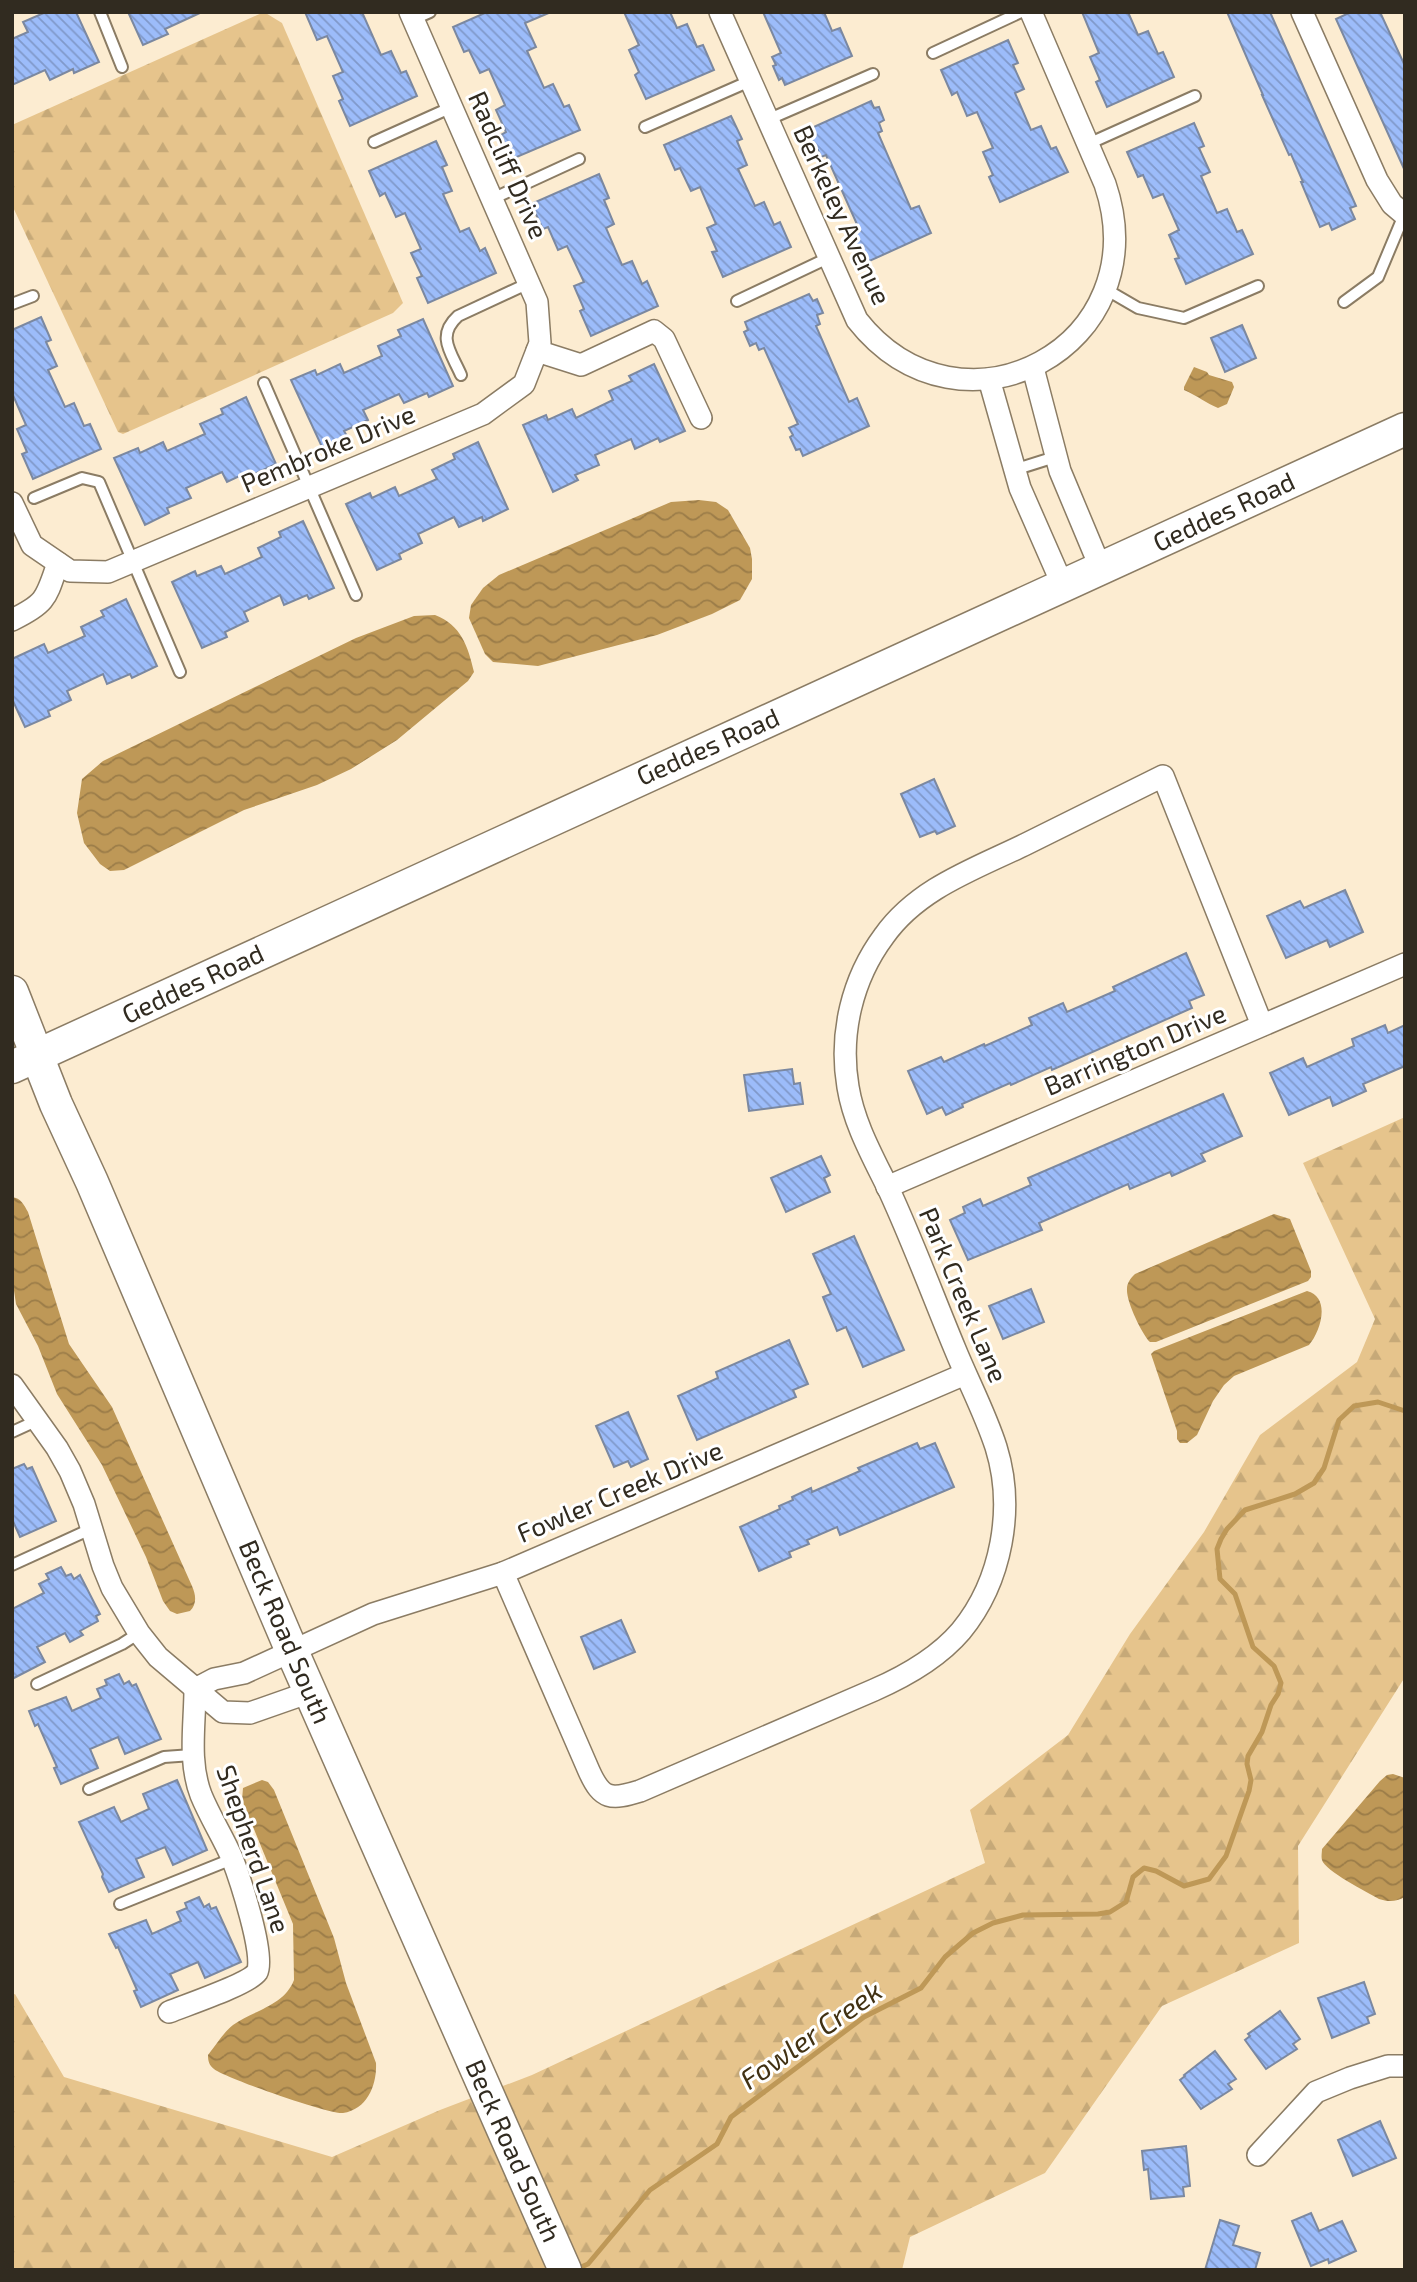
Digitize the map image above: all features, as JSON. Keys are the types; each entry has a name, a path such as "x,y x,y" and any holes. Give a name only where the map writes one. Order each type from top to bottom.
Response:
{"main road":[{"name":"Geddes Road","path":"25,1061 1405,429"},
{"name":"Beck Road South","path":"12,992 25,1061 56,1104 92,1182 292,1651 562,2262"}],"street":[{"name":"Berkeley Avenue","path":"720,12 857,320 879,344 926,372 989,379 1023,371"},
{"path":"1031,12 1110,199 1115,231 1113,271 1107,290 1087,323 1056,353 1023,371 1081,526 1101,569"},
{"path":"1302,12 1377,180 1392,204 1404,215"},
{"name":"Radcliff Drive","path":"418,15 452,107 537,302 538,347"},
{"path":"538,347 581,365 654,331 664,339 701,418"},
{"name":"Pembroke Drive","path":"58,562 70,571 108,572 134,563 483,414 524,384 538,347"},
{"path":"989,379 1020,488 1063,586"},
{"path":"12,503 32,545 58,562 47,595 37,608 12,620"},
{"name":"Park Creek Lane","path":"503,1573 589,1771 596,1786 605,1795 619,1797 640,1791 908,1674 960,1632 972,1615 992,1574 1005,1525 1002,1476 996,1447 858,1124 847,1085 845,1063 848,1023 853,995 869,958 908,909 933,889 1164,776 1262,1026"},
{"name":"Barrington Drive","path":"887,1187 1405,964"},
{"name":"Fowler Creek Drive","path":"292,1651 373,1614 503,1573 965,1374"},
{"path":"12,1385 70,1471 93,1528 112,1588 139,1633 158,1657 223,1712 250,1713 310,1692"},
{"path":"195,1689 214,1679 244,1673 292,1651"},
{"name":"Shepherd Lane","path":"169,2012 246,1981 257,1972 260,1962 254,1931 232,1859 201,1795 192,1755 195,1689"},
{"path":"1258,2155 1316,2092 1388,2066 1405,2066"}],"lane":[{"path":"100,12 122,67"},
{"path":"933,53 1021,12"},
{"path":"767,120 873,74"},
{"path":"645,127 750,80"},
{"path":"1088,144 1195,96"},
{"path":"374,142 452,107"},
{"path":"492,199 579,159"},
{"path":"1344,302 1378,277 1404,215"},
{"path":"737,301 828,258"},
{"path":"461,375 447,343 449,324 458,316 529,283"},
{"path":"1107,290 1138,308 1184,318 1258,286"},
{"path":"12,304 33,296"},
{"path":"264,383 356,595"},
{"path":"1014,470 1055,457"},
{"path":"34,498 82,478 99,482 180,672"},
{"path":"12,1432 36,1422"},
{"path":"12,1565 93,1528"},
{"path":"37,1684 139,1633"},
{"path":"89,1789 164,1757 192,1755"},
{"path":"120,1904 232,1859"}],"green space":[{"path":"264,12 282,23 403,303 393,313 123,434 118,432 12,205 12,125"},
{"path":"1405,1117 1405,1677 1298,1846 1299,1943 1162,2006 1045,2173 910,2237 902,2270 12,2270 12,1995 15,1994 64,2077 332,2157 440,2110 532,2075 985,1863 970,1810 1068,1735 1130,1634 1204,1532 1260,1435 1357,1362 1375,1319 1303,1163"}],"water":[{"path":"1194,367 1232,382 1234,387 1227,404 1218,408 1184,390"},
{"path":"671,502 716,502 728,510 750,548 752,579 740,600 657,635 538,666 493,662 485,654 469,618 471,605 483,588 499,575"},
{"path":"435,615 451,624 462,638 474,672 468,681 397,740 351,769 317,785 244,810 124,870 110,871 100,864 84,843 77,813 82,779 103,761 356,638 414,616"},
{"path":"12,1197 20,1200 28,1212 69,1344 112,1407 192,1586 195,1599 190,1611 177,1614 170,1611 163,1601 146,1557 102,1465 57,1394 38,1346 16,1304 12,1277"},
{"path":"1274,1214 1290,1219 1311,1271 1308,1281 1156,1342 1150,1342 1139,1325 1127,1294 1129,1281 1133,1276"},
{"path":"1307,1291 1319,1300 1322,1315 1317,1332 1309,1345 1234,1376 1213,1401 1197,1435 1187,1443 1180,1443 1151,1354"},
{"path":"1393,1774 1405,1778 1405,1897 1389,1901 1379,1899 1325,1865 1322,1849 1380,1781"},
{"path":"262,1780 268,1782 274,1790 334,1938 346,1983 376,2063 373,2087 365,2101 352,2111 334,2112 237,2080 214,2069 209,2061 208,2055 229,2028 276,2002 294,1980 293,1924 242,1800 243,1788"}],"building":[{"path":"46,12 76,12 99,62 74,73 73,69 50,80 45,70 12,85 12,39 28,32 23,22"},
{"path":"128,12 202,12 165,29 168,34 143,45"},
{"path":"305,12 362,12 381,55 391,51 401,73 406,71 417,96 350,126 339,101 343,99 333,76 343,72 327,36 317,40"},
{"path":"487,12 551,12 525,23 536,47 527,51 544,88 553,84 564,107 569,105 580,130 512,159 501,135 506,132 496,110 505,105 489,69 480,73 469,50 464,52 453,27"},
{"path":"624,12 670,12 677,28 687,24 697,47 703,45 714,70 646,99 635,75 639,72 629,50 639,45"},
{"path":"763,12 824,12 832,31 840,28 852,56 785,85 782,78 779,80 773,66 776,65 772,57 781,53"},
{"path":"1082,12 1128,12 1138,35 1148,31 1158,54 1163,52 1174,77 1107,107 1096,82 1100,80 1090,57 1099,53"},
{"path":"1227,12 1270,12 1356,206 1350,208 1355,219 1332,230 1329,223 1320,227 1291,154 1289,155"},
{"path":"1351,12 1380,12 1405,66 1405,171 1336,19"},
{"path":"1008,40 1018,63 1013,65 1024,89 1015,93 1031,130 1041,126 1051,149 1056,147 1068,172 1000,202 989,177 993,175 983,152 993,148 977,112 967,116 957,92 952,95 941,70"},
{"path":"871,101 874,108 879,107 884,120 879,123 882,131 878,133 911,209 919,206 931,233 865,263 862,256 858,257 852,244 855,243 851,235 860,231 826,155 821,157 818,150 812,153 806,139 810,138 807,130"},
{"path":"731,116 742,139 737,141 747,165 738,169 755,206 764,202 774,225 780,222 791,247 723,277 712,252 717,251 707,228 716,224 700,187 691,191 680,168 675,170 664,145"},
{"path":"1194,123 1204,146 1199,148 1210,172 1201,176 1217,213 1227,209 1237,232 1242,230 1253,254 1186,284 1175,259 1179,258 1169,235 1179,230 1163,194 1153,198 1143,175 1138,177 1127,152"},
{"path":"436,141 447,165 442,167 452,191 443,194 460,232 469,228 480,251 485,248 496,273 428,303 417,278 422,276 411,253 421,249 405,213 396,217 385,193 380,196 369,171"},
{"path":"599,174 609,198 604,200 614,224 606,228 622,265 632,261 642,284 647,281 658,306 591,336 580,311 584,309 574,286 584,282 567,246 558,250 548,227 543,229 531,204"},
{"path":"809,294 813,301 817,299 823,313 817,315 820,324 816,326 849,402 857,398 869,426 803,456 800,449 796,450 790,437 793,435 789,428 798,424 764,348 759,350 756,343 750,346 744,332 748,330 745,322"},
{"path":"41,317 51,340 46,342 57,366 48,370 65,407 74,403 84,426 90,424 101,449 33,479 22,454 27,452 17,429 26,425 12,393 12,330"},
{"path":"423,319 453,386 429,397 427,393 404,403 399,394 363,410 368,420 344,431 347,436 322,447 291,380 315,370 317,375 340,364 344,373 382,356 378,346 401,336 398,330"},
{"path":"1242,325 1256,358 1225,372 1211,338"},
{"path":"654,364 685,431 660,442 658,438 635,449 631,439 595,455 599,465 575,475 578,480 553,492 523,425 546,415 548,420 572,409 576,418 613,400 609,391 632,381 629,376"},
{"path":"246,397 276,464 252,475 250,471 227,482 222,472 186,488 191,498 167,508 169,513 145,525 114,458 138,448 140,453 163,442 167,451 205,434 200,424 223,414 221,409"},
{"path":"478,442 508,509 483,521 482,517 459,527 454,517 418,534 422,543 399,554 401,559 377,570 346,504 370,493 372,498 395,487 399,496 437,479 432,470 455,459 453,454"},
{"path":"303,521 334,588 309,599 307,595 284,605 280,595 244,612 248,621 225,632 227,637 202,648 172,582 195,571 197,576 221,566 225,574 262,557 258,548 281,537 279,532"},
{"path":"126,599 157,666 132,678 130,674 107,684 103,674 67,691 71,700 48,711 50,716 25,727 12,699 12,659 44,644 48,653 85,636 81,627 104,616 101,611"},
{"path":"934,779 955,826 937,834 935,831 920,837 901,794"},
{"path":"1345,890 1363,932 1330,947 1327,940 1286,958 1267,916 1300,901 1304,908"},
{"path":"1186,953 1204,995 1189,1001 1192,1008 1052,1070 1051,1067 1011,1085 1010,1083 962,1104 963,1107 946,1115 942,1107 927,1114 908,1071 941,1057 944,1062 984,1044 985,1046 1032,1025 1029,1018 1063,1003 1067,1012 1115,991 1113,987"},
{"path":"1385,1025 1388,1033 1405,1025 1405,1066 1363,1084 1366,1091 1333,1106 1330,1097 1289,1115 1270,1073 1303,1058 1307,1067 1354,1046 1352,1039"},
{"path":"792,1069 794,1084 800,1083 803,1104 749,1111 744,1075"},
{"path":"1223,1094 1242,1136 1201,1154 1205,1161 1172,1176 1170,1172 1130,1189 1128,1184 1039,1223 1042,1230 968,1260 950,1220 965,1213 963,1207 980,1199 983,1206 1031,1185 1028,1178"},
{"path":"821,1156 830,1175 824,1178 830,1192 786,1212 771,1178"},
{"path":"854,1236 904,1350 863,1367 846,1327 837,1331 823,1297 831,1294 813,1254"},
{"path":"1031,1289 1044,1322 1003,1339 989,1306"},
{"path":"789,1340 808,1384 793,1390 796,1397 697,1440 678,1396 718,1378 716,1372"},
{"path":"628,1412 648,1459 631,1467 628,1461 614,1467 596,1426"},
{"path":"917,1443 920,1449 935,1443 954,1487 840,1535 837,1527 807,1540 809,1544 789,1552 791,1557 759,1571 740,1527 780,1509 779,1506 793,1500 792,1497 811,1488 812,1492 860,1471 858,1468"},
{"path":"24,1464 27,1469 32,1467 56,1521 20,1537 12,1519 12,1469"},
{"path":"61,1567 66,1576 71,1574 74,1579 80,1575 100,1614 96,1616 98,1621 80,1631 83,1635 70,1642 65,1633 37,1647 45,1662 12,1679 12,1609 44,1593 39,1584 49,1579 46,1574"},
{"path":"621,1620 635,1652 594,1669 581,1637"},
{"path":"119,1674 124,1684 129,1681 132,1686 136,1684 161,1739 125,1754 118,1737 90,1749 98,1768 61,1784 54,1768 57,1767 38,1724 35,1726 29,1711 66,1697 72,1711 101,1698 97,1689 107,1685 105,1680"},
{"path":"177,1780 207,1850 173,1865 165,1847 136,1859 144,1877 109,1892 79,1822 114,1807 121,1822 149,1809 143,1794"},
{"path":"199,1897 204,1907 209,1904 211,1909 216,1907 241,1962 205,1978 198,1962 170,1974 178,1990 141,2007 134,1991 137,1990 118,1947 116,1948 109,1934 146,1920 152,1934 181,1921 177,1912 187,1908 185,1903"},
{"path":"1364,1982 1375,2014 1367,2017 1369,2023 1332,2038 1318,1998"},
{"path":"1280,2011 1300,2039 1293,2044 1297,2049 1266,2069 1245,2040 1250,2036 1248,2034"},
{"path":"1215,2051 1236,2079 1228,2084 1232,2089 1201,2109 1180,2080"},
{"path":"1380,2121 1396,2158 1353,2176 1338,2140"},
{"path":"1186,2146 1190,2186 1183,2187 1184,2196 1151,2199 1148,2169 1144,2170 1142,2151"},
{"path":"1311,2213 1319,2231 1342,2221 1356,2251 1329,2263 1328,2259 1311,2266 1292,2221"},
{"path":"1220,2220 1239,2226 1233,2245 1260,2253 1255,2270 1205,2270"}],"waterway":[{"name":"Fowler Creek","path":"574,2270 588,2264 650,2190 717,2144 731,2117 864,2017 921,1988 945,1957 973,1933 993,1923 1023,1915 1110,1912 1126,1902 1133,1877 1144,1868 1156,1871 1184,1886 1209,1879 1226,1856 1249,1791 1251,1780 1248,1756 1262,1732 1281,1683 1274,1666 1253,1647 1235,1594 1220,1579 1217,1549 1221,1539 1245,1510 1295,1494 1314,1483 1324,1468 1339,1420 1354,1406 1378,1402 1405,1411"}]}
